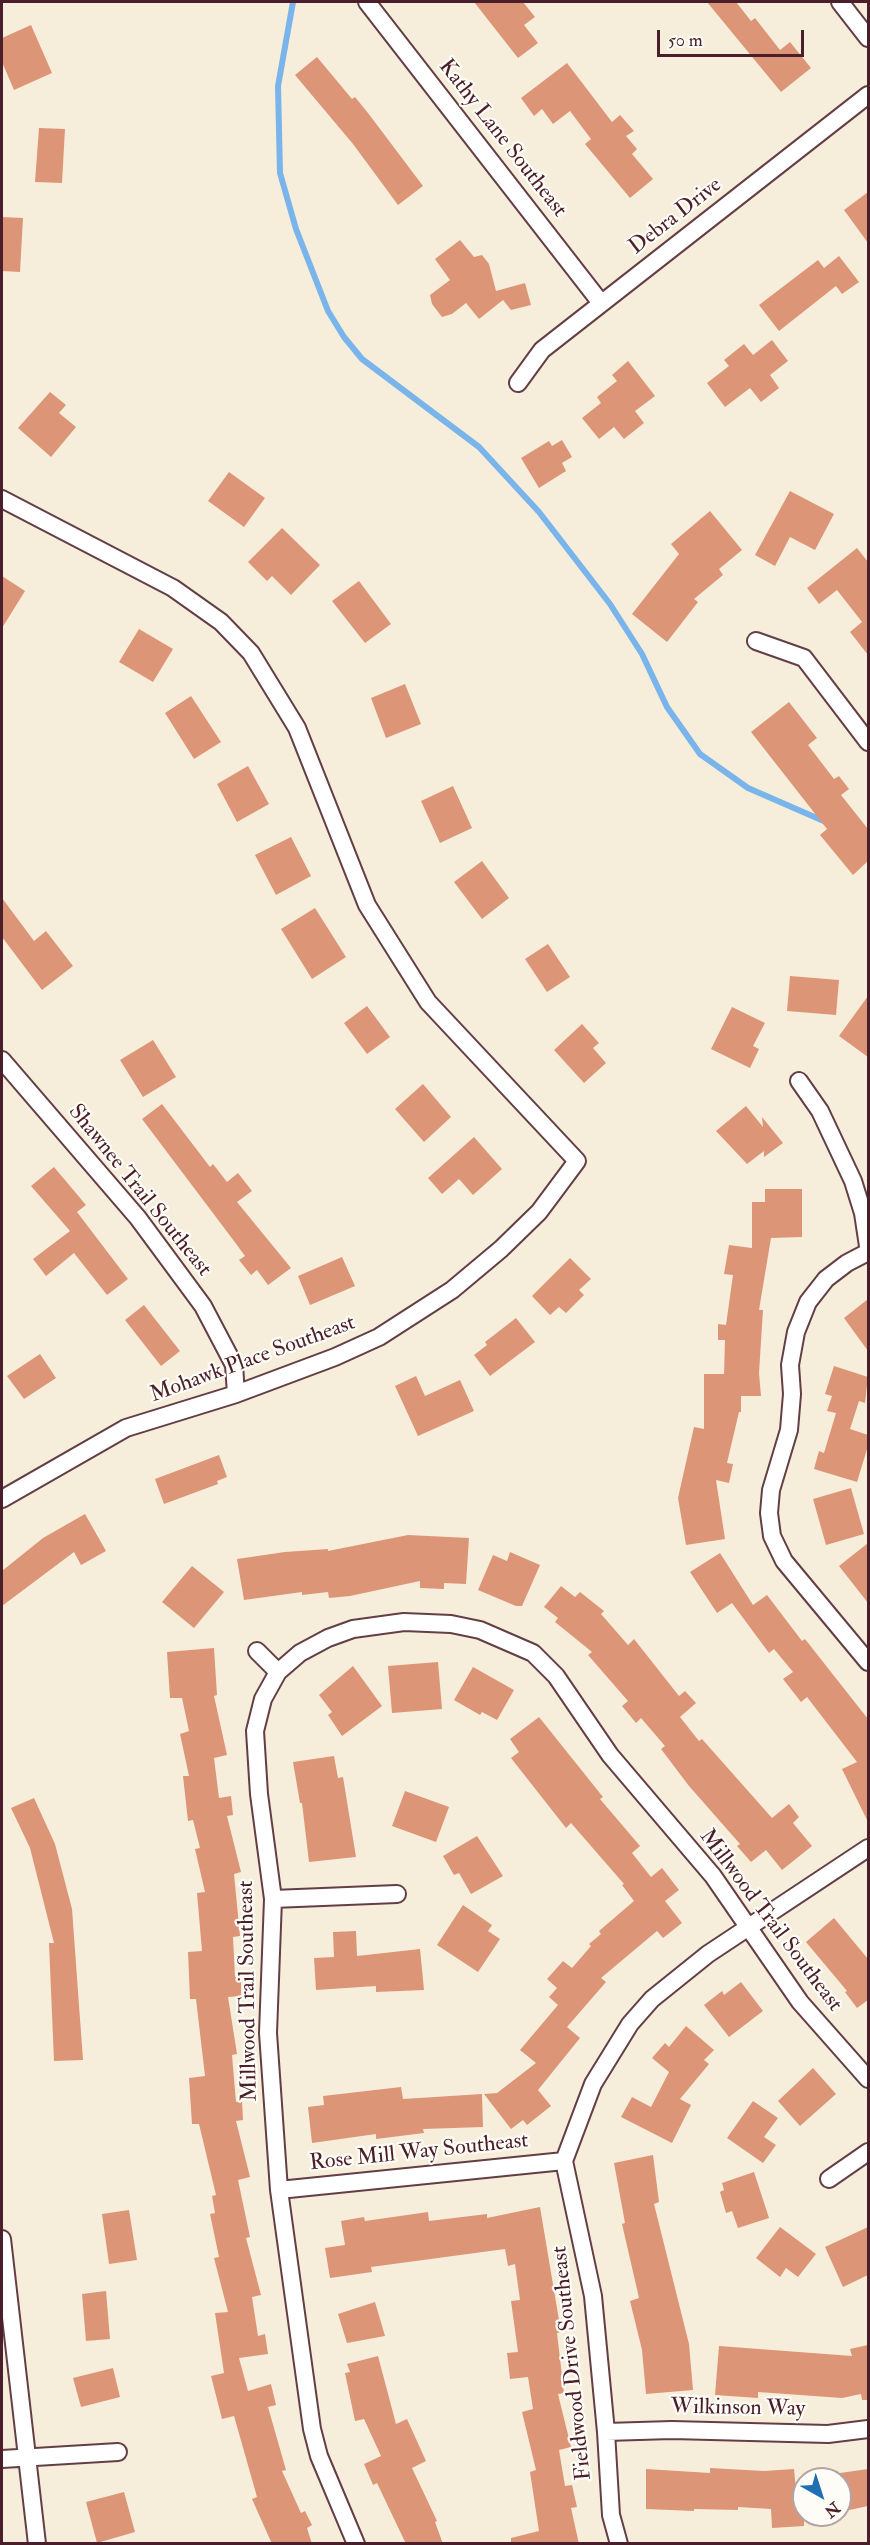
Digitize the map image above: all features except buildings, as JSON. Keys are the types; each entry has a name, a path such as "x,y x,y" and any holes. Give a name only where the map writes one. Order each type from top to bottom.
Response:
{"street":[{"path":"840,2 868,38"},
{"name":"Kathy Lane Southeast","path":"373,4 602,303"},
{"name":"Debra Drive","path":"518,383 542,350 868,95"},
{"name":"Mohawk Place Southeast","path":"2,499 173,588 221,622 251,654 297,728 367,905 428,1002 577,1161 539,1212 452,1290 379,1337 335,1357 236,1394 126,1428 2,1499"},
{"path":"756,641 804,658 868,742"},
{"name":"Shawnee Trail Southeast","path":"2,1060 138,1218 203,1306 234,1365 236,1394"},
{"path":"799,1081 820,1111 853,1181 868,1246"},
{"path":"868,1252 847,1263 826,1280 808,1302 796,1332 790,1365 792,1394 789,1430 771,1490 769,1513 772,1536 784,1561 868,1662"},
{"name":"Millwood Trail Southeast","path":"356,2544 319,2456 312,2429 279,2190 268,2033 273,1899 259,1794 255,1731 263,1699 278,1672 300,1653 328,1638 353,1629 404,1622 451,1624 480,1630 533,1653 556,1676 610,1755 713,1876 800,2002 868,2079"},
{"path":"257,1651 278,1672"},
{"path":"564,2161 593,2084 630,2024 652,1999 708,1954 749,1929 868,1848"},
{"path":"273,1899 397,1894"},
{"path":"829,2179 868,2151"},
{"name":"Rose Mill Way Southeast","path":"279,2190 564,2161"},
{"name":"Fieldwood Drive Southeast","path":"564,2161 593,2296 606,2432 611,2515 619,2544"},
{"path":"2,2239 37,2544"},
{"name":"Wilkinson Way","path":"606,2432 672,2430 828,2434 868,2429"},
{"path":"2,2459 118,2452"}],"waterway":[{"path":"293,2 278,86 280,173 296,229 328,311 344,337 362,359 479,447 539,512 610,604 642,654 667,707 700,754 748,788 826,822"}]}
